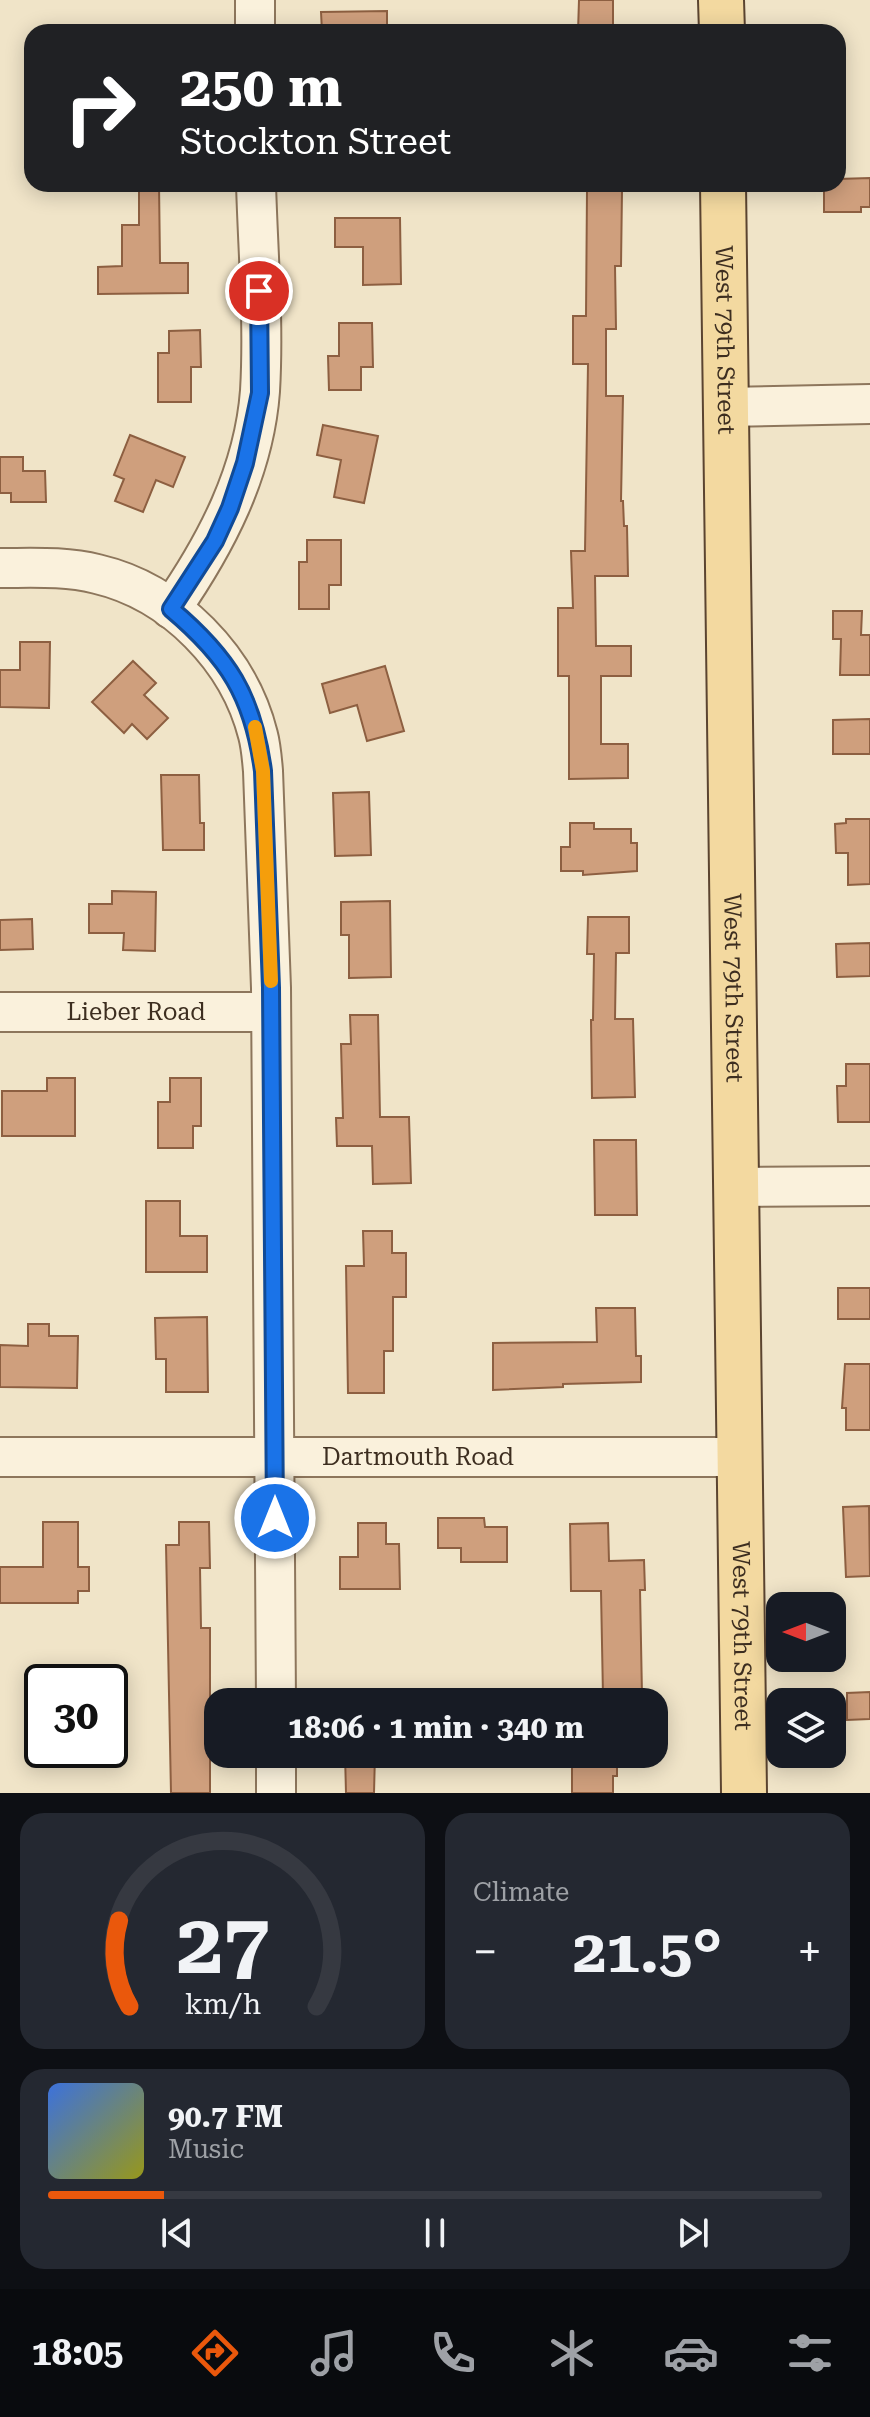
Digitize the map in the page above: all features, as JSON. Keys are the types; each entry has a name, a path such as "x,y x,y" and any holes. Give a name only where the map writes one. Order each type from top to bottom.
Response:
{"main road":[{"path":"721,0 722,24"},
{"name":"West 79th Street","path":"723,192 744,1793"}],"street":[{"path":"255,0 255,24"},
{"path":"171,609 203,562 220,530 252,440 260,393 256,192"},
{"path":"726,407 870,404"},
{"path":"0,568 56,568 99,574 137,588 171,609 199,632 223,660 242,691 258,736 263,771 270,1012 276,1688"},
{"name":"Lieber Road","path":"0,1012 270,1012"},
{"path":"736,1187 870,1186"},
{"name":"Dartmouth Road","path":"0,1457 739,1457"},
{"path":"276,1768 276,1793"}],"building":[{"path":"579,0 613,0 613,24 578,24"},
{"path":"387,11 387,24 322,24 321,12"},
{"path":"870,178 870,207 861,207 861,212 824,212 824,192 846,192 846,179"},
{"path":"139,192 159,192 160,263 188,263 188,293 98,294 98,267 122,266 122,225 139,225"},
{"path":"587,192 622,192 621,266 615,266 616,329 606,329 606,396 623,396 621,501 624,526 627,526 628,576 595,576 596,646 631,646 631,676 601,676 601,744 628,744 628,778 569,779 569,676 558,676 558,608 573,608 571,551 585,551 588,364 573,364 573,316 586,316"},
{"path":"335,218 400,218 401,284 363,285 363,247 335,247"},
{"path":"339,323 372,323 373,367 361,367 361,390 329,390 328,356 339,356"},
{"path":"200,330 201,367 191,367 191,402 158,402 158,353 169,353 169,331"},
{"path":"323,425 378,436 364,503 334,497 341,460 317,455"},
{"path":"130,435 185,457 173,487 156,480 143,512 115,501 124,479 114,475"},
{"path":"0,457 23,457 23,471 45,471 46,502 11,502 11,493 0,493"},
{"path":"307,540 341,540 341,585 329,585 329,609 299,609 299,562 307,562"},
{"path":"833,611 862,611 861,635 870,635 870,675 840,675 841,639 833,639"},
{"path":"20,642 50,642 49,708 0,707 0,670 20,670"},
{"path":"133,661 156,683 144,695 168,718 147,739 132,724 124,733 92,702"},
{"path":"385,666 404,731 367,741 357,705 330,713 322,684"},
{"path":"870,719 870,754 833,754 833,720"},
{"path":"161,775 199,775 204,850 163,850"},
{"path":"369,792 371,855 335,856 333,793"},
{"path":"846,819 870,819 870,884 848,885 848,853 836,853 835,824 846,823"},
{"path":"570,823 594,823 594,829 631,829 631,843 637,843 637,871 583,875 583,871 561,871 561,847 570,847"},
{"path":"112,891 156,892 155,951 123,950 124,933 89,933 89,904 112,904"},
{"path":"390,901 391,977 349,978 349,935 341,935 341,902"},
{"path":"588,917 629,917 629,953 616,953 615,1019 633,1019 635,1097 592,1098 594,954 587,954"},
{"path":"32,919 33,949 0,950 0,920"},
{"path":"870,943 870,976 837,977 836,944"},
{"path":"350,1015 378,1015 380,1117 409,1117 411,1183 373,1184 372,1146 337,1146 336,1118 343,1118 341,1044 351,1044"},
{"path":"846,1064 870,1064 870,1122 838,1122 837,1086 846,1086"},
{"path":"47,1078 75,1078 75,1136 2,1136 2,1091 47,1091"},
{"path":"170,1078 201,1078 201,1126 193,1126 193,1148 158,1148 158,1102 170,1102"},
{"path":"594,1140 636,1140 637,1215 595,1215"},
{"path":"146,1201 180,1201 180,1236 207,1236 207,1272 146,1272"},
{"path":"363,1231 392,1231 392,1253 406,1253 406,1297 393,1297 393,1351 384,1351 384,1393 348,1393 346,1266 364,1266"},
{"path":"838,1288 870,1288 870,1319 838,1319"},
{"path":"596,1308 635,1308 636,1356 641,1356 641,1382 493,1390 493,1343 597,1342"},
{"path":"207,1317 208,1392 166,1392 166,1359 156,1359 155,1318"},
{"path":"28,1324 49,1324 49,1336 78,1336 77,1388 0,1387 0,1345 28,1346"},
{"path":"845,1364 870,1364 870,1430 846,1430 846,1408 842,1408"},
{"path":"869,1506 870,1576 846,1577 843,1507"},
{"path":"438,1518 484,1518 485,1527 507,1527 507,1562 461,1562 461,1548 438,1548"},
{"path":"43,1522 78,1522 78,1567 89,1567 89,1591 78,1591 78,1603 0,1603 0,1567 43,1567"},
{"path":"179,1522 209,1522 210,1568 200,1568 201,1628 210,1628 210,1688 204,1688 204,1768 210,1768 210,1793 171,1793 166,1545 179,1545"},
{"path":"358,1523 386,1523 386,1544 399,1544 400,1589 340,1589 340,1557 358,1557"},
{"path":"608,1523 609,1561 644,1560 645,1590 640,1590 642,1688 603,1688 601,1591 571,1591 570,1524"},
{"path":"870,1692 870,1719 847,1720 847,1693"},
{"path":"345,1768 375,1768 374,1793 346,1793"},
{"path":"572,1768 617,1768 617,1776 613,1776 613,1793 572,1793"}],"slow traffic":[{"path":"255,727 263,771 271,981"}],"route":[{"path":"259,291 260,393 252,440 230,508 215,541 171,609 216,650 236,680 258,736 263,771 271,988 275,1518"}]}
